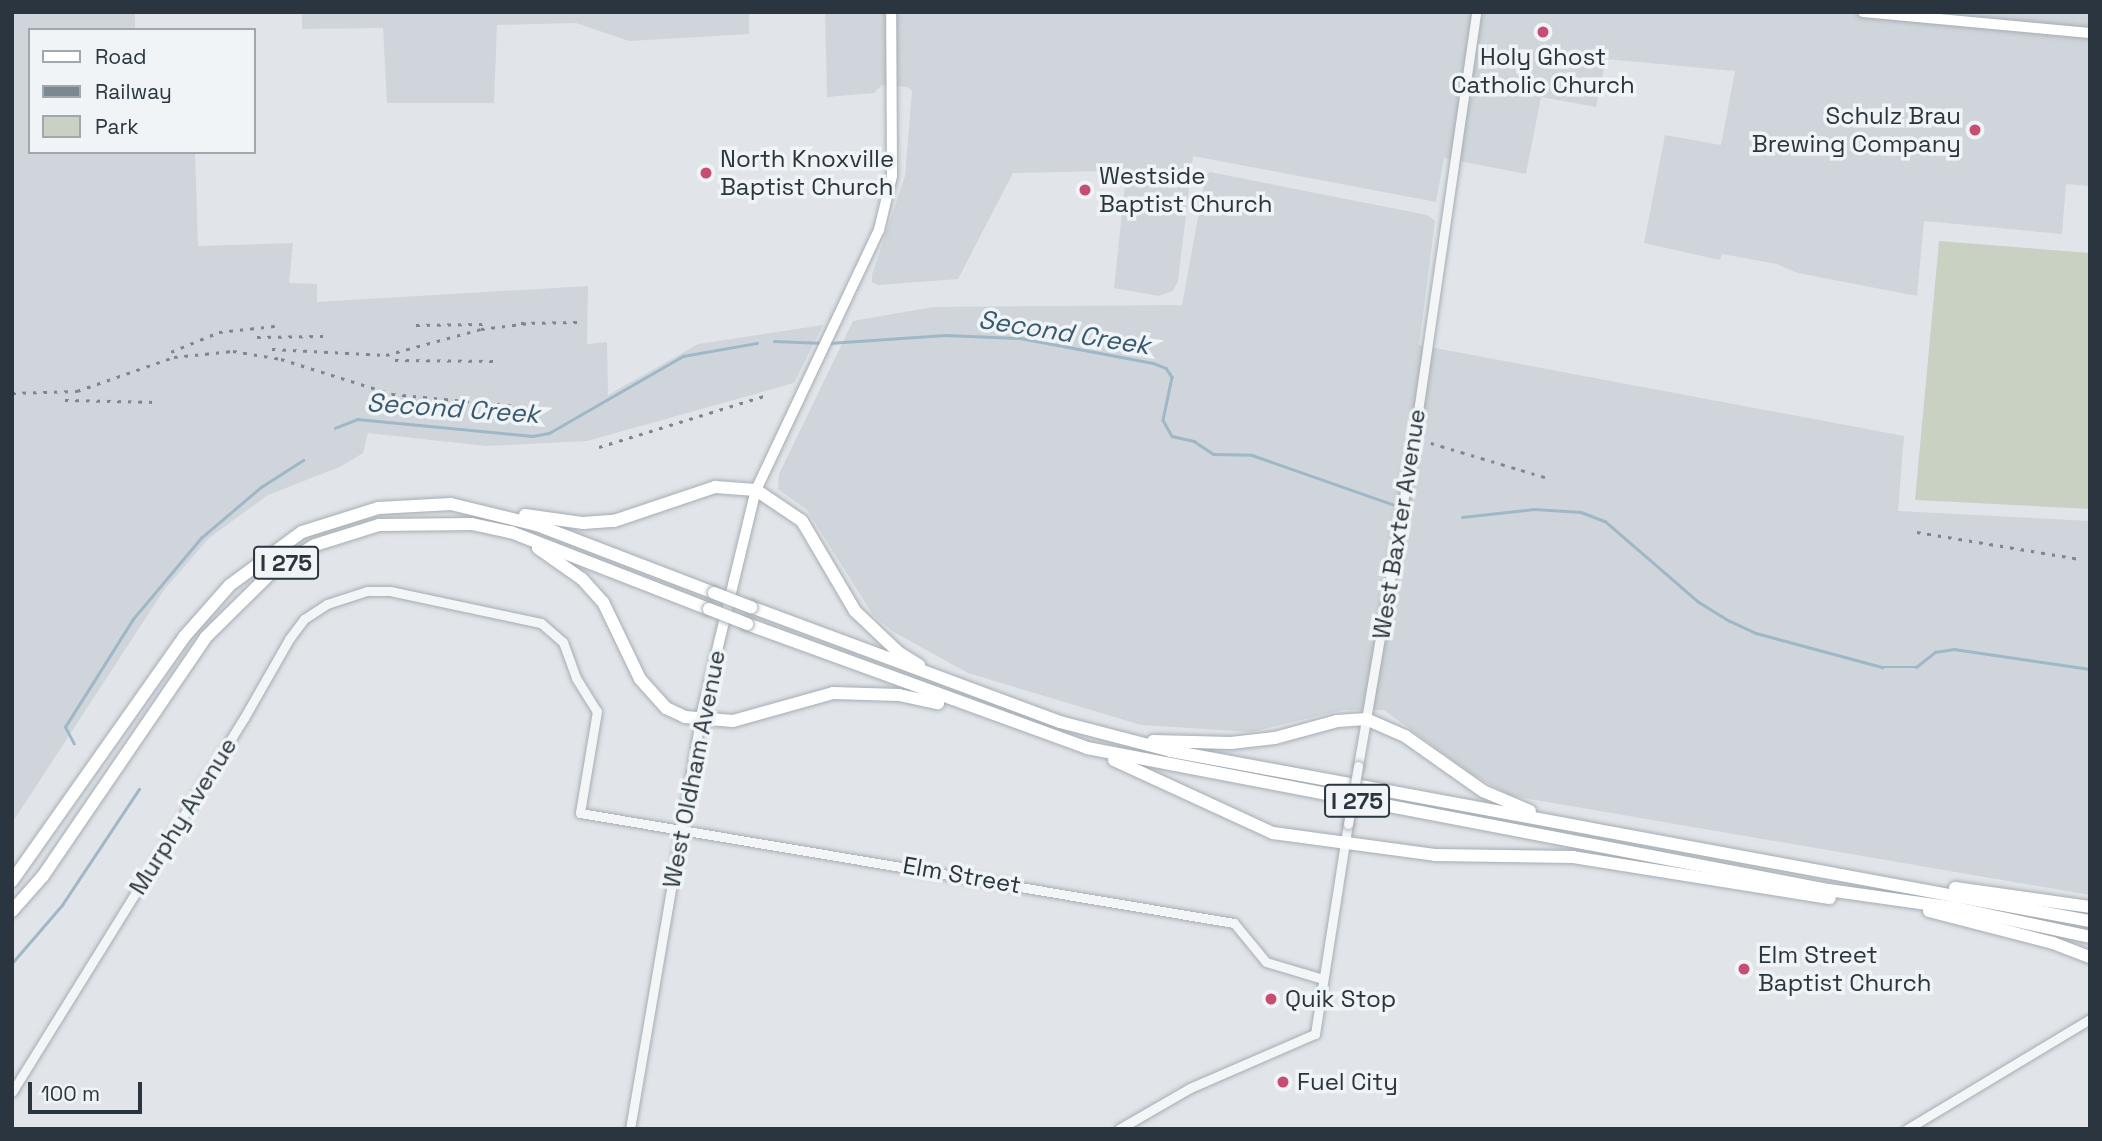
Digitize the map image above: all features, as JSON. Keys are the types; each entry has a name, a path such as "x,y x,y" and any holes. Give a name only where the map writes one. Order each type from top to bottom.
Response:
{"highway":[{"path":"494,512 583,523 614,521 715,487 756,490 792,512 810,530 855,611 874,631 898,652 952,685"},
{"name":"I 275","path":"12,881 184,637 252,566 302,533 378,508 451,504 494,512 952,685 1060,722 1128,740 1872,881"},
{"name":"I 275","path":"12,911 43,876 206,637 273,571 315,545 379,525 424,521 511,532 747,624 979,711 1087,748 1826,894 1869,897"},
{"path":"511,532 582,579 603,602 653,696 666,708 700,721 733,721 833,693 899,695 979,711"},
{"path":"1128,740 1231,743 1275,738 1337,721 1366,719 1405,736 1483,791 1569,823"},
{"path":"1087,748 1247,824 1345,845 1435,855 1573,857 1826,894"},
{"path":"1872,881 2090,906"},
{"path":"1872,881 2090,921"},
{"path":"1869,897 1956,908 2090,937"},
{"path":"1869,897 2053,943 2090,957"}],"main road":[{"name":"West Oldham Avenue","path":"700,721 756,490 855,288 879,230 892,176 891,12"},
{"path":"1863,12 2090,33"}],"street":[{"name":"West Baxter Avenue","path":"1119,1129 1190,1088 1315,1034 1414,439 1476,12"},
{"name":"Murphy Avenue","path":"12,1092 289,639 304,619 327,604 357,593 390,591 541,623 562,642 576,678 597,711 580,813"},
{"name":"West Oldham Avenue","path":"630,1129 679,828 700,721"},
{"name":"Elm Street","path":"580,813 1234,923 1266,962 1323,979"},
{"path":"1907,1129 2090,1019"}],"shaded area":[{"path":"12,12 135,12 135,28 28,28 28,154 195,154 198,246 293,243 289,283 317,284 317,302 588,286 587,344 607,342 608,395 698,344 823,325 794,383 587,441 486,446 368,433 363,453 342,466 268,495 209,538 164,590 12,823"},
{"path":"302,12 749,12 749,34 629,41 576,23 497,25 494,103 387,103 383,28 302,29"},
{"path":"825,12 2090,12 2090,186 2066,184 2062,234 1924,221 1917,296 1798,273 1777,264 1722,254 1720,260 1644,243 1665,135 1721,145 1735,71 1606,59 1596,107 1541,97 1526,174 1444,158 1436,202 1193,156 1178,281 1173,291 1159,296 1114,288 1126,175 1105,171 1013,173 958,279 878,285 872,282 872,275 905,176 912,91 908,87 882,85 874,93 827,97"},
{"path":"1210,172 1427,215 1435,221 1419,345 1904,436 1898,511 2090,521 2090,895 1512,796 1473,775 1384,710 1343,710 1251,732 1141,725 968,673 892,631 873,615 807,510 778,489 779,474 853,321 933,307 1182,305 1206,174"}],"green space":[{"path":"1939,241 2090,253 2090,509 1915,500"}],"waterway":[{"name":"Second Creek","path":"829,343 945,335 1020,338 1153,363 1166,368 1172,377 1163,420 1172,436 1194,441 1213,454 1252,455 1395,505"},
{"name":"Second Creek","path":"774,341 823,343"},
{"name":"Second Creek","path":"335,428 357,419 532,436 549,433 683,356 757,343"},
{"name":"Second Creek","path":"74,744 65,727 133,619 201,538 261,487 303,460"},
{"name":"Second Creek","path":"1462,517 1534,509 1581,512 1605,521 1699,602 1730,621 1756,633 1882,667 1916,667 1935,652 1954,649 2090,669"},
{"path":"12,963 62,905 139,789"}],"railway":[{"path":"521,323 577,322"},
{"path":"272,349 386,355 481,329 530,323"},
{"path":"416,325 483,324"},
{"path":"171,352 219,332 275,326"},
{"path":"257,337 323,336"},
{"path":"12,393 77,391 174,357 233,351 281,359 392,394 517,406"},
{"path":"395,360 496,361"},
{"path":"599,447 767,395"},
{"path":"65,400 158,402"},
{"path":"1431,443 1551,479"},
{"path":"1917,532 2080,559"}],"place":[{"name":"Holy Ghost Catholic Church","path":"1543,32"},
{"name":"Schulz Brau Brewing Company","path":"1975,130"},
{"name":"North Knoxville Baptist Church","path":"706,173"},
{"name":"Westside Baptist Church","path":"1085,190"},
{"name":"Elm Street Baptist Church","path":"1744,969"},
{"name":"Quik Stop","path":"1271,999"},
{"name":"Fuel City","path":"1283,1082"}]}
